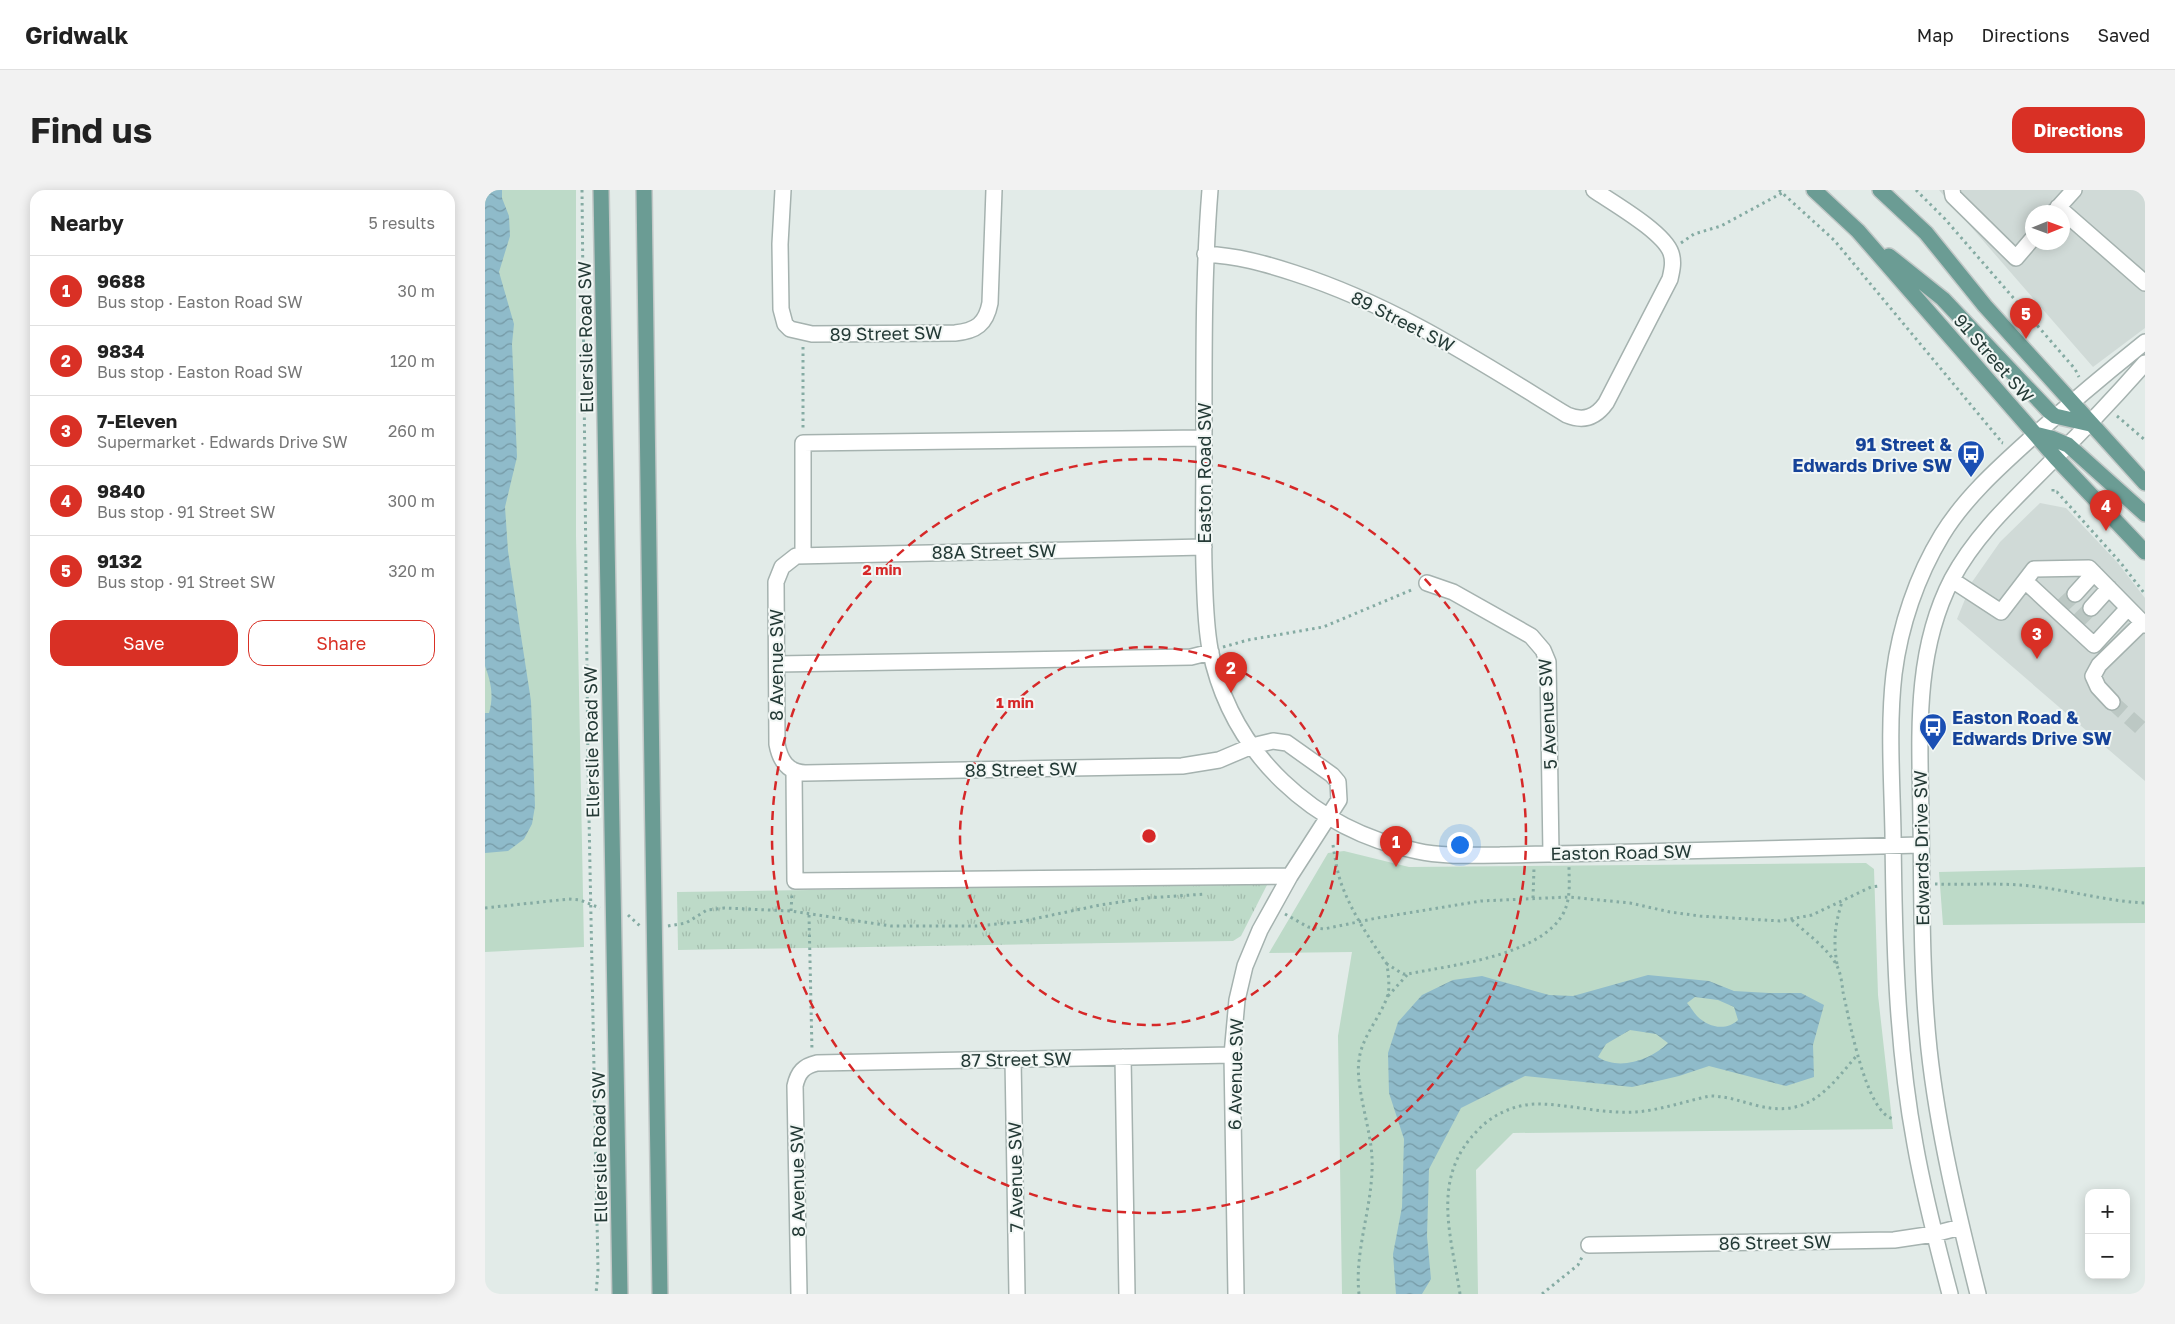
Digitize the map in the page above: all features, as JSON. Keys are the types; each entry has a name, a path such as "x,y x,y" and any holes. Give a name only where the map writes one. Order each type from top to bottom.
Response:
{"main road":[{"name":"Ellerslie Road SW","path":"601,190 620,1294"},
{"path":"640,190 645,278"},
{"path":"644,190 647,520 661,1294"},
{"path":"645,278 650,190"},
{"name":"91 Street SW","path":"1814,190 1858,231 2056,458 2145,552"},
{"name":"91 Street SW","path":"1880,190 1926,233 1985,306 2145,483"},
{"path":"1858,231 1943,299 2055,416 2090,424"},
{"path":"2035,434 2068,445 2145,514"},
{"path":"620,1238 630,1294"}],"street":[{"path":"783,190 781,309 785,324 796,331"},
{"name":"89 Street SW","path":"796,331 955,333 975,329 982,324 990,303 994,190"},
{"name":"Easton Road SW","path":"1210,190 1205,254 1204,547 1205,600 1211,652 1230,706 1252,746 1286,785 1328,818 1370,838 1417,851 1454,855 1921,845"},
{"path":"1594,190 1661,237 1671,251"},
{"path":"1952,190 1953,196 2016,258 2025,247"},
{"path":"2060,205 2074,190"},
{"path":"2070,221 2145,283"},
{"name":"89 Street SW","path":"1205,254 1248,258 1352,293 1387,309 1439,338 1567,415 1576,418 1587,418 1595,416 1606,403 1670,279 1673,263 1671,251"},
{"name":"Edwards Drive SW","path":"1950,1294 1934,1234 1915,1144 1902,1052 1897,997 1893,846 1894,675 1897,652 1912,598 1925,568 1943,534 1953,520 1984,482 2035,434 2145,342"},
{"name":"Edwards Drive SW","path":"1978,1294 1961,1227 1929,1049 1923,959 1921,845 1920,726 1923,671 1935,621 1952,580 1980,537 2090,424 2145,363"},
{"path":"803,555 803,443 1204,438"},
{"name":"88A Street SW","path":"785,562 796,556 803,555 1204,547"},
{"name":"8 Avenue SW","path":"785,562 778,573 776,582 777,744 779,754 790,769"},
{"path":"1952,580 2001,612 2034,569 2089,568 2144,623 2099,665 2093,676 2098,687 2112,702"},
{"path":"2075,594 2095,573"},
{"path":"2025,581 2060,609 2094,645 2128,608"},
{"name":"5 Avenue SW","path":"1427,583 1453,592 1522,631 1539,643 1543,650 1548,662 1551,854"},
{"path":"2091,608 2109,588"},
{"path":"777,664 1191,657 1211,652"},
{"path":"1252,746 1273,741 1287,743 1332,775 1338,782 1340,796 1328,818"},
{"name":"88 Street SW","path":"790,769 805,773 1169,767 1208,763 1252,746"},
{"path":"790,769 795,881 1290,876"},
{"name":"6 Avenue SW","path":"1236,1294 1232,1055 1237,1000 1245,966 1260,930 1290,876 1328,818"},
{"path":"1902,1052 1929,1049"},
{"name":"87 Street SW","path":"807,1067 1013,1059 1232,1055"},
{"path":"1123,1057 1127,1294"},
{"name":"7 Avenue SW","path":"1013,1059 1017,1294"},
{"name":"8 Avenue SW","path":"799,1294 795,1086 797,1079 807,1067"},
{"name":"86 Street SW","path":"1589,1245 1894,1240 1934,1234 1961,1227"}],"path":[{"path":"582,190 597,1294"},
{"path":"1779,190 1808,214 1847,254 2000,442 2003,443"},
{"path":"1916,190 1945,219 2075,369 2076,374"},
{"path":"1671,251 1693,234 1721,226 1782,193"},
{"path":"796,331 803,443"},
{"path":"2119,418 2145,440"},
{"path":"2053,488 2053,492 2057,492 2120,562 2145,594"},
{"path":"1211,652 1248,640 1323,627 1427,583"},
{"path":"1333,845 1341,881 1358,922 1387,964 1403,974 1489,956 1537,939 1560,919 1569,898 1569,854"},
{"path":"1533,898 1534,854"},
{"path":"1939,884 2019,885 2061,890 2125,902 2145,903"},
{"path":"1285,914 1303,924 1324,929 1481,901 1569,898 1630,902 1670,912 1709,916 1762,921 1791,920 1812,914 1876,886"},
{"path":"663,926 681,925 702,912 713,908 772,909 891,926 975,926 1019,922 1101,905 1147,898 1211,894"},
{"path":"485,908 569,899 580,900 602,908"},
{"path":"1842,902 1834,929 1834,941 1858,1054 1878,1107 1886,1117 1894,1119"},
{"path":"624,911 641,926"},
{"path":"807,1067 809,915"},
{"path":"1791,920 1829,954 1838,967"},
{"path":"1387,964 1388,996"},
{"path":"1359,1294 1359,1273 1369,1203 1372,1158 1358,1061 1368,1032 1388,996 1408,974"},
{"path":"1460,1294 1447,1205 1448,1182 1461,1150 1486,1121 1511,1109 1540,1104 1635,1112 1710,1096 1722,1096 1760,1106 1792,1108 1807,1105 1826,1092 1858,1054"},
{"path":"1542,1294 1578,1265 1589,1245"}],"shaded area":[{"path":"1939,190 2145,190 2145,328 2093,367"},
{"path":"2040,503 2066,508 2117,562 2145,598 2145,781 1957,619 1972,582 2000,542"}],"green space":[{"path":"485,190 576,190 576,536 584,947 485,952"},
{"path":"1344,851 1409,867 1866,863 1874,869 1878,995 1893,1129 1513,1133 1476,1170 1478,1294 1342,1294 1338,1036 1352,952 1269,953 1328,853"},
{"path":"2145,867 2145,923 1943,925 1939,872"},
{"path":"1268,883 1241,936 1233,941 678,950 677,892"}],"water":[{"path":"485,190 502,190 502,198 509,216 510,236 499,272 514,324 512,344 517,457 505,507 508,551 531,701 535,806 532,824 524,839 508,851 485,853 485,713 489,713 492,695 485,666"},
{"path":"1648,975 1709,981 1734,991 1801,993 1824,1005 1813,1045 1814,1077 1786,1086 1709,1066 1679,1076 1632,1087 1525,1076 1461,1108 1429,1169 1427,1236 1431,1279 1422,1294 1396,1294 1393,1254 1402,1207 1404,1139 1389,1093 1388,1053 1398,1022 1422,995 1453,980 1482,976 1549,995 1573,996","holes":["1695,997 1718,1000 1734,1007 1738,1020 1723,1027 1707,1023 1697,1016 1687,1003","1630,1030 1656,1034 1668,1043 1653,1054 1635,1062 1615,1063 1598,1057 1606,1044"]}],"tunnel":[{"path":"2062,606 2075,594"},
{"path":"2078,621 2091,608"},
{"path":"2112,702 2145,732"}],"place":[{"name":"9132","path":"2026,339"},
{"name":"91 Street & Edwards Drive SW","path":"1971,478"},
{"name":"9840","path":"2106,531"},
{"name":"7-Eleven","path":"2037,659"},
{"name":"9834","path":"1231,693"},
{"name":"Easton Road & Edwards Drive SW","path":"1933,751"},
{"name":"9688","path":"1396,867"}]}
